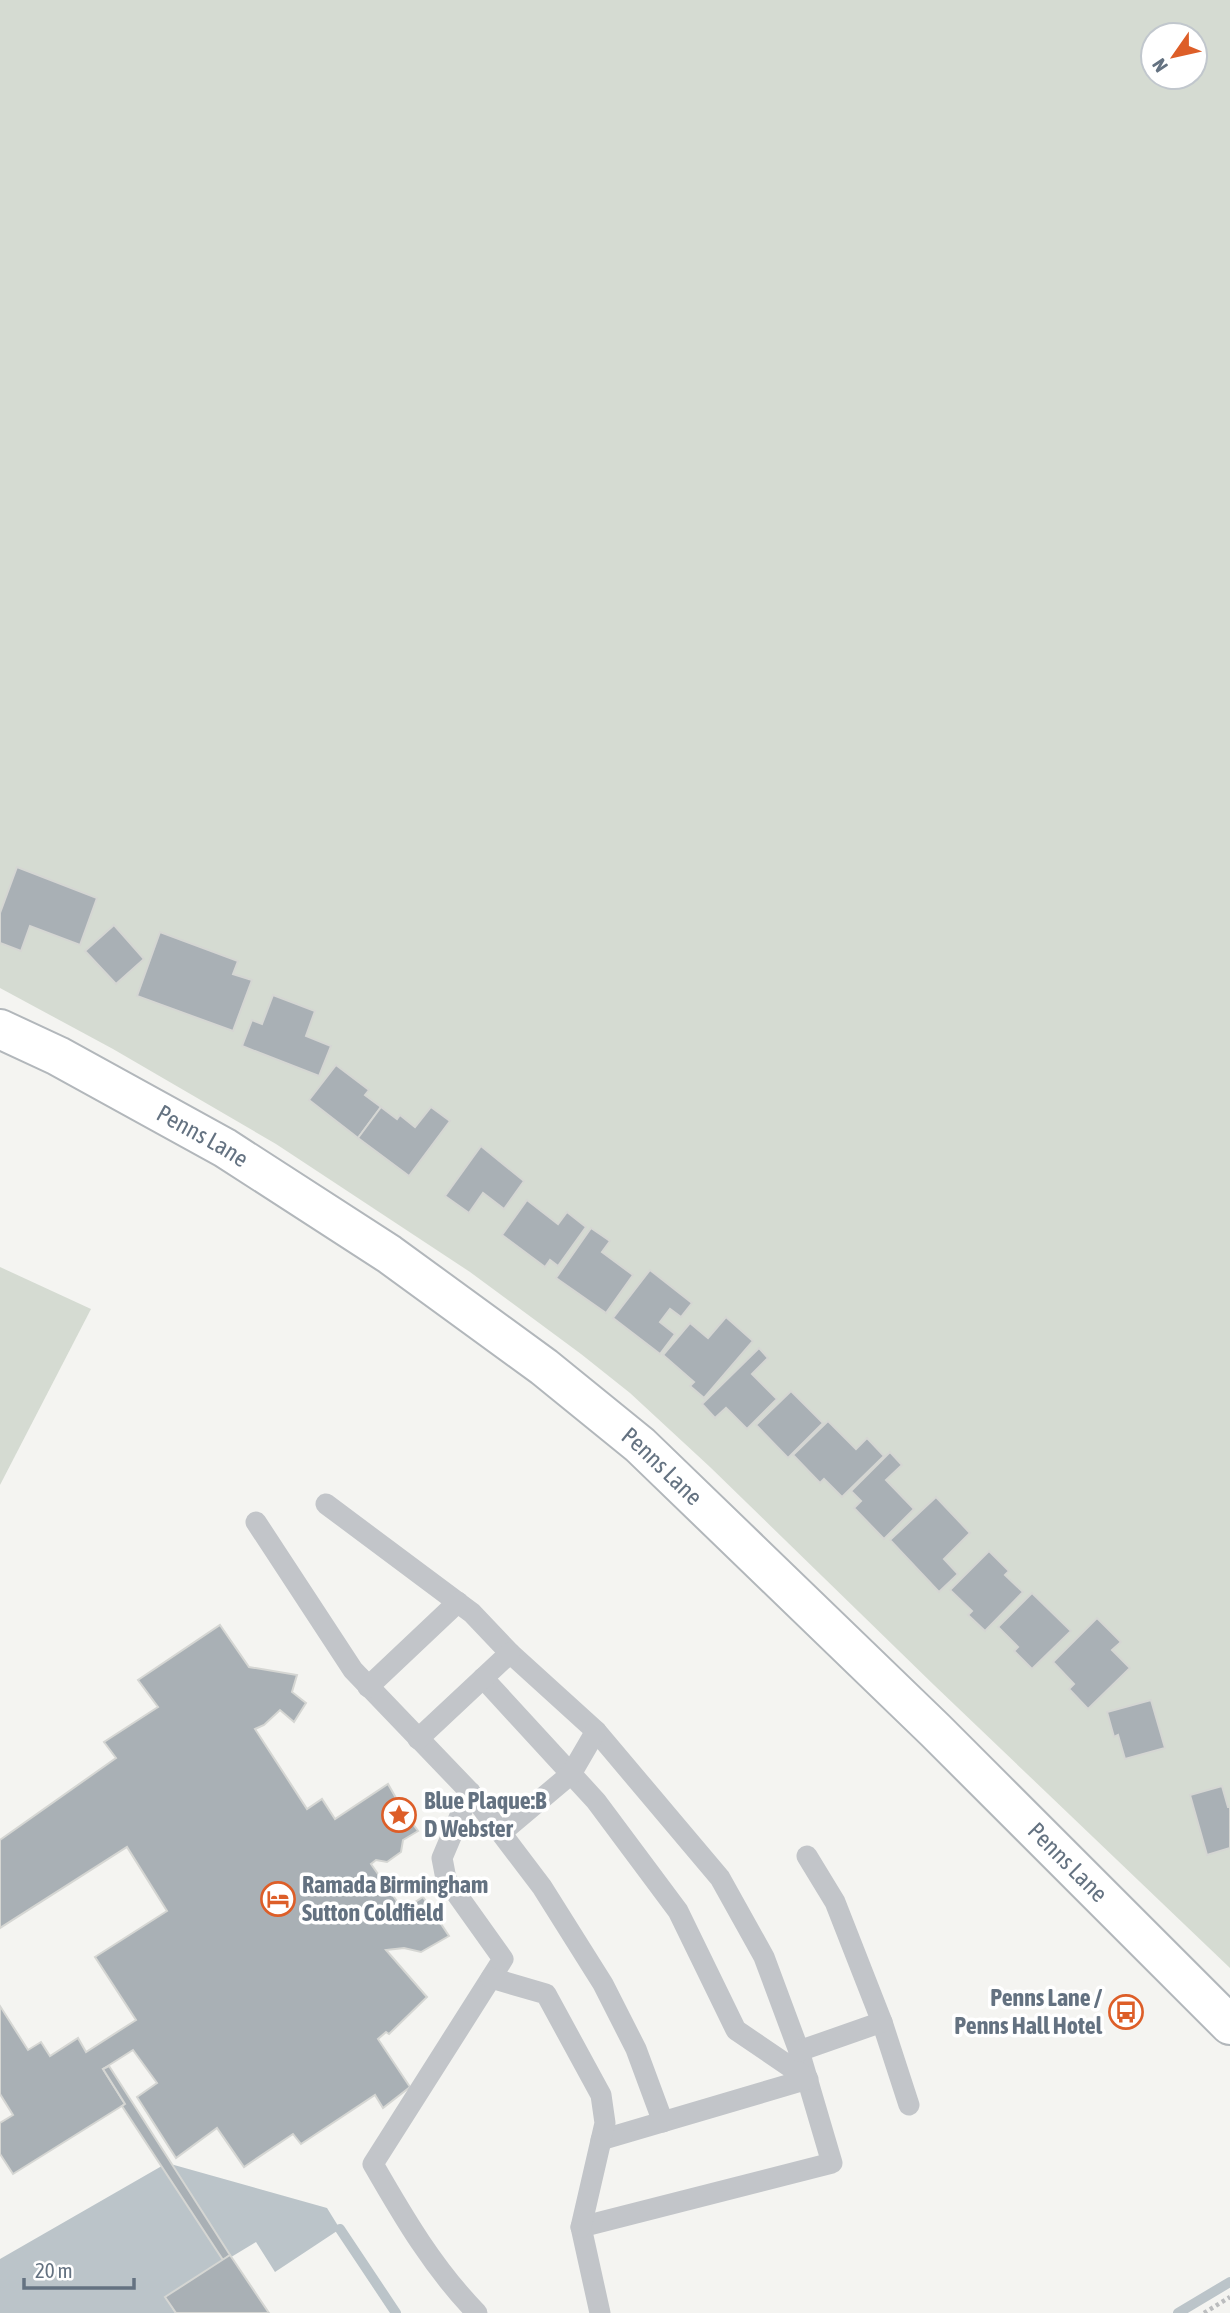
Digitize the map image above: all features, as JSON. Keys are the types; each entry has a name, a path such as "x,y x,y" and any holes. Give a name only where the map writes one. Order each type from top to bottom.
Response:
{"main road":[{"name":"Penns Lane","path":"0,1029 58,1056 225,1148 389,1254 544,1367 640,1445 944,1740 1230,2025"}],"lane":[{"path":"326,1504 472,1613 510,1653 596,1731 720,1878 764,1956 799,2051 832,2163 582,2227"},
{"path":"256,1522 353,1670 470,1792 542,1887 603,1984 636,2049 663,2122"},
{"path":"368,1686 458,1602"},
{"path":"418,1739 510,1653"},
{"path":"483,1678 596,1801 678,1911 736,2030 808,2079"},
{"path":"501,1833 571,1774 596,1731"},
{"path":"470,1792 442,1858 446,1879 503,1959 373,2164 411,2230 451,2286 477,2313"},
{"path":"807,1856 835,1902 883,2022 909,2105"},
{"path":"491,1978 546,1994 601,2095 605,2123 582,2227 600,2313"},
{"path":"799,2051 883,2022"},
{"path":"601,2140 808,2079"}],"path":[{"path":"1204,2313 1230,2297"}],"shaded area":[{"path":"0,0 1230,0 1230,1968 630,1393 470,1272 276,1144 113,1049 0,988"},
{"path":"0,1267 91,1309 0,1485"},
{"path":"167,2163 327,2208 340,2229 275,2272 256,2242 165,2297 175,2313 0,2313 0,2259"}],"building":[{"path":"17,867 97,898 80,945 30,926 21,951 0,943 0,913"},
{"path":"114,925 144,959 116,984 85,951"},
{"path":"160,932 238,961 233,974 252,980 233,1031 137,996"},
{"path":"273,995 315,1011 306,1036 331,1046 319,1076 242,1046 252,1020 262,1024"},
{"path":"336,1065 369,1090 365,1095 381,1107 358,1138 309,1100"},
{"path":"381,1107 397,1119 400,1115 415,1127 431,1107 450,1121 409,1176 358,1138"},
{"path":"481,1146 524,1181 504,1209 483,1193 469,1213 445,1196"},
{"path":"527,1200 558,1224 567,1212 586,1227 558,1266 550,1260 545,1267 502,1235"},
{"path":"591,1228 610,1241 602,1252 633,1275 606,1313 556,1278"},
{"path":"650,1270 692,1303 681,1317 670,1309 660,1322 675,1334 660,1354 613,1318"},
{"path":"726,1317 753,1341 704,1398 690,1386 694,1382 663,1355 690,1323 708,1338"},
{"path":"759,1348 768,1358 752,1374 777,1399 747,1429 726,1408 715,1418 702,1404"},
{"path":"791,1391 823,1423 788,1458 756,1425"},
{"path":"828,1421 856,1449 867,1438 884,1456 842,1497 824,1479 820,1483 793,1455"},
{"path":"890,1452 902,1465 886,1480 914,1509 884,1539 854,1508 861,1501 851,1491"},
{"path":"936,1497 970,1533 944,1559 958,1574 939,1592 890,1540"},
{"path":"989,1551 1009,1571 1005,1575 1023,1592 985,1631 968,1615 972,1611 950,1590"},
{"path":"1032,1593 1071,1631 1032,1669 1014,1651 1018,1647 998,1627"},
{"path":"1097,1618 1121,1642 1112,1650 1130,1668 1088,1709 1069,1689 1074,1684 1053,1662"},
{"name":"Ramada Birmingham Sutton Coldfield","path":"220,1625 249,1667 297,1675 292,1692 306,1703 294,1722 280,1710 264,1725 255,1729 307,1809 322,1799 335,1819 388,1784 396,1798 406,1799 415,1813 413,1824 418,1831 403,1840 401,1852 387,1862 376,1860 371,1864 403,1910 423,1897 449,1936 421,1952 404,1948 386,1950 427,1997 389,2034 386,2032 378,2039 410,2087 383,2108 375,2095 301,2144 293,2134 244,2167 217,2128 176,2158 137,2097 157,2083 133,2050 103,2069 125,2104 13,2174 0,2154 0,2123 13,2115 0,2094 0,2006 28,2050 41,2042 50,2056 78,2038 86,2052 136,2020 95,1957 167,1911 127,1847 0,1928 0,1840 116,1758 104,1742 158,1707 138,1680"},
{"path":"1151,1700 1165,1748 1125,1759 1118,1735 1114,1737 1107,1712"},
{"path":"1222,1786 1230,1807 1230,1848 1207,1855 1190,1795"},
{"path":"109,2066 230,2255 223,2260 122,2106 125,2104 103,2069"},
{"path":"230,2255 269,2313 176,2313 165,2297"}],"waterway":[{"path":"340,2229 396,2313"},
{"path":"1178,2313 1230,2282"}],"place":[{"name":"Blue Plaque:B D Webster","path":"399,1815"},
{"name":"Ramada Birmingham Sutton Coldfield","path":"278,1899"},
{"name":"Penns Lane / Penns Hall Hotel","path":"1126,2012"}]}
